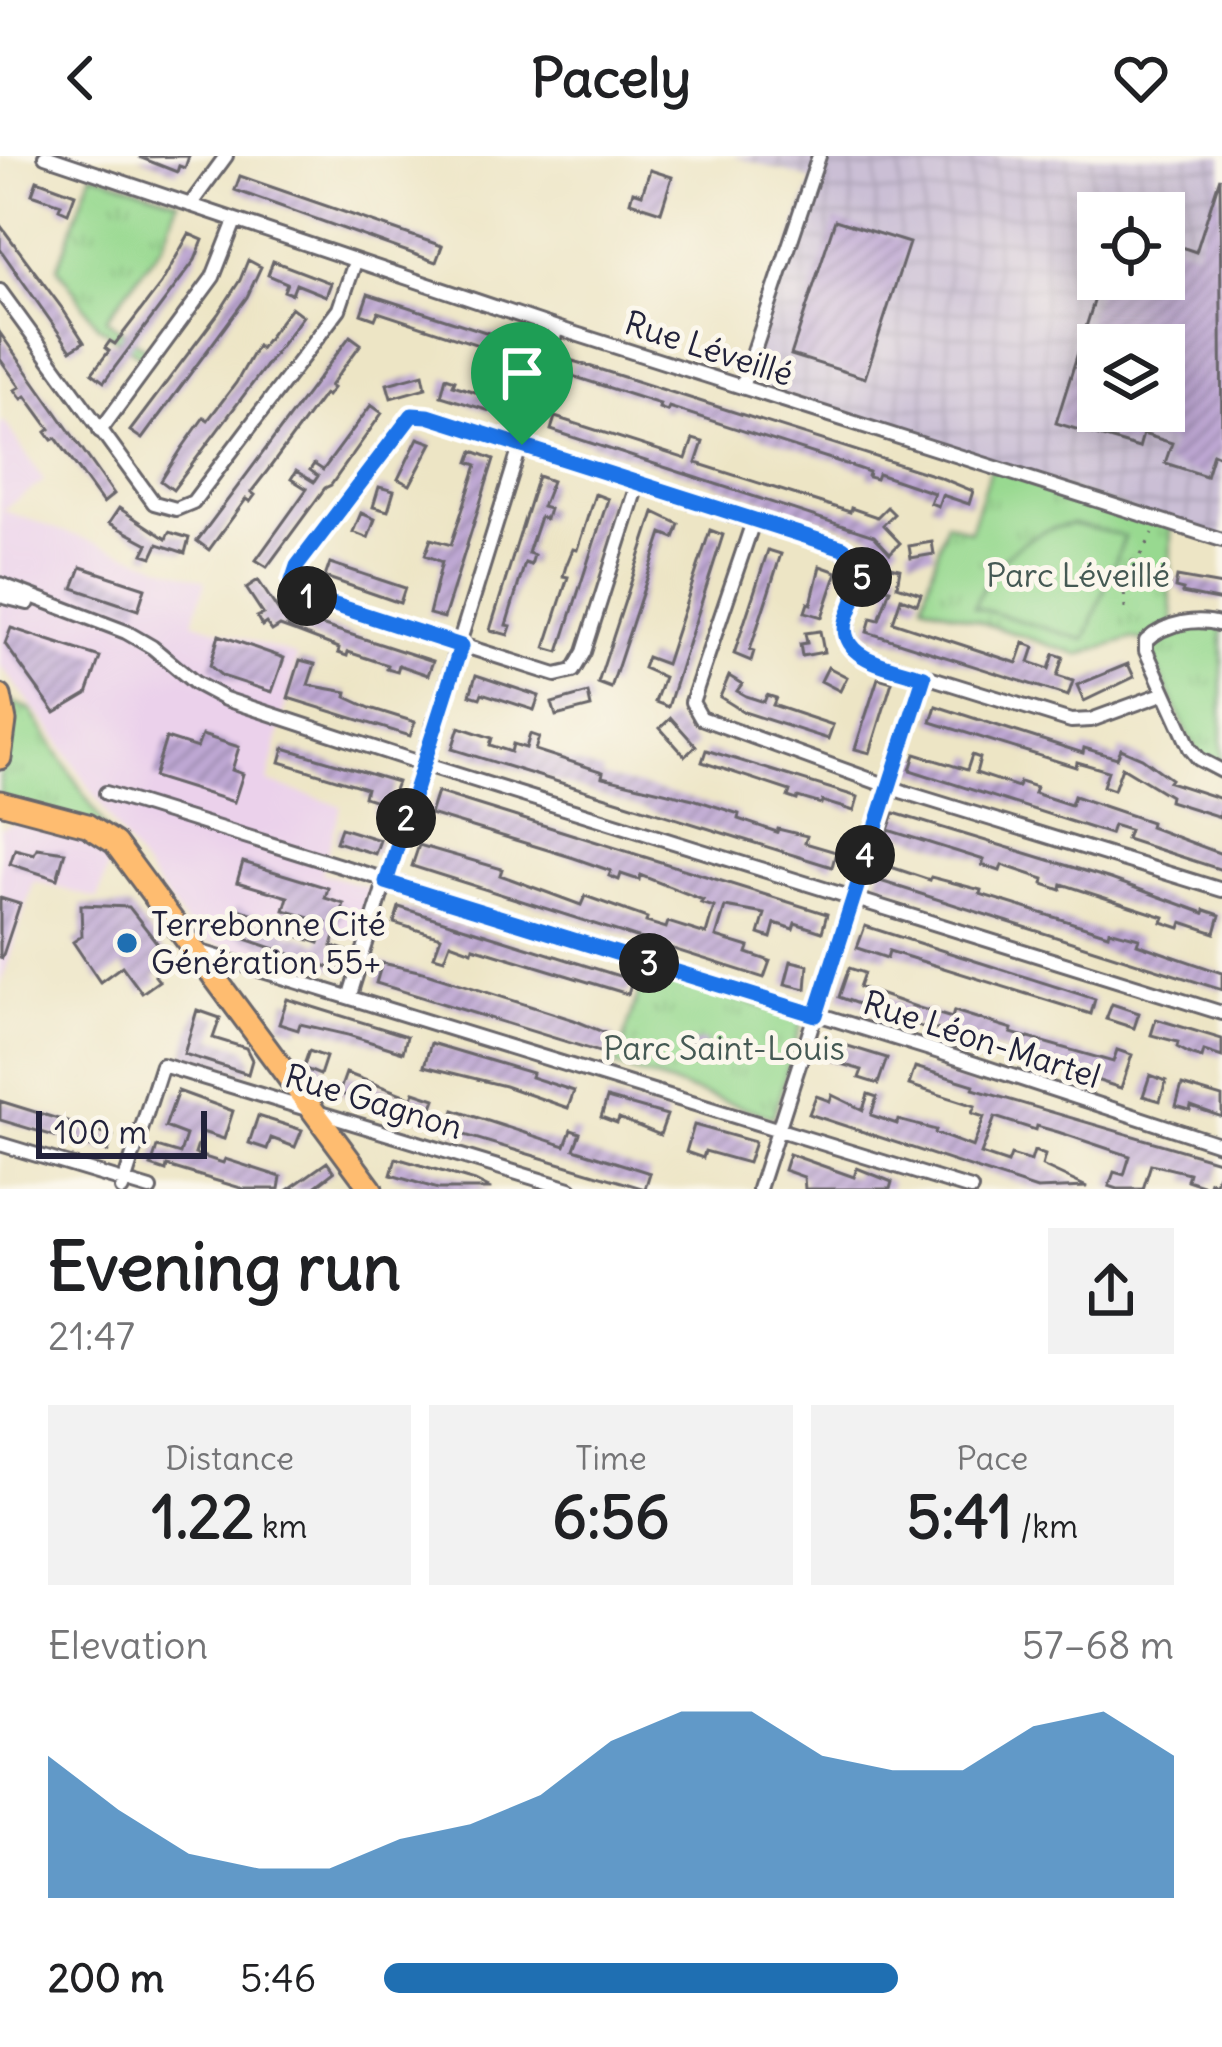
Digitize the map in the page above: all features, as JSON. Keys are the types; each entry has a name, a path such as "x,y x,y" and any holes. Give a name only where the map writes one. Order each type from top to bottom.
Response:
{"main road":[{"path":"0,696 5,721 0,758"},
{"path":"0,802 87,825 115,843 371,1189"}],"street":[{"name":"Rue Léveillé","path":"45,156 557,328 1222,540"},
{"path":"190,205 226,156"},
{"path":"742,387 819,156"},
{"path":"100,431 213,277 236,221"},
{"path":"0,291 154,503 176,509 194,502 338,309 355,262"},
{"path":"350,995 557,328"},
{"path":"638,482 584,652 573,671 556,675 461,646 304,595 292,581 310,549 412,415 428,416 638,482 753,522 843,548 860,561 862,580 844,626 847,641 861,656 1071,721 1091,720 1165,693"},
{"path":"753,522 692,702 694,710 710,722 904,792 1222,890"},
{"path":"0,584 127,632 195,683 225,699 1222,1012"},
{"path":"0,596 58,609"},
{"path":"1220,765 1190,748 1146,641 1153,634 1201,618 1222,625"},
{"path":"759,1189 924,677"},
{"name":"Rue Léon-Martel","path":"106,794 1222,1145"},
{"path":"192,950 971,1189"},
{"name":"Rue Gagnon","path":"124,1185 162,1065 570,1189"},
{"path":"0,1144 124,1185 150,1189"}],"path":[{"path":"1125,610 1124,587 1132,561 1140,557 1157,520"}],"shaded area":[{"path":"732,156 1222,156 1222,540 742,381 812,180"},
{"path":"4,421 44,481 2,510 206,581 193,621 297,656 268,782 341,806 321,873 370,888 355,939 290,915 277,963 196,938 51,729 0,665 0,424"},
{"path":"25,819 115,843 98,899 34,881 0,988 0,828"}],"green space":[{"path":"92,173 178,201 163,243 106,319 155,356 150,363 97,325 58,267"},
{"name":"Parc Léveillé","path":"991,467 1171,525 1174,626 1222,625 1222,756 1217,769 1199,759 1145,641 1131,639 1079,655 923,603 946,522 970,531"},
{"path":"1072,524 1125,536 1085,640 974,607 990,575 1012,551 1039,534"},
{"path":"1,698 30,709 115,843 0,802"},
{"name":"Parc Saint-Louis","path":"645,973 803,1018 773,1117 615,1066"}],"building":[{"path":"189,156 185,168 179,166 177,172 139,157"},
{"path":"650,170 672,177 661,212 630,202 633,191 642,194"},
{"path":"240,176 442,246 436,262 235,190"},
{"path":"1220,177 1222,457 1213,453 1206,476 1165,463 1172,443 1143,434 1139,448 1086,432 1185,432 1185,324 1087,324 1094,300 1185,300 1185,248 1196,252"},
{"path":"37,180 75,194 68,213 59,209 61,204 32,194"},
{"path":"835,220 909,243 865,378 791,355"},
{"path":"0,225 84,342 71,350 0,249"},
{"path":"189,234 203,240 195,260 104,382 92,373 109,351 105,348 110,341 115,344 161,284"},
{"path":"248,260 261,267 247,297 142,439 130,431 218,314"},
{"path":"273,261 331,283 326,296 296,284 292,294 284,291 287,283 268,275"},
{"path":"368,294 529,346 524,360 378,312 375,319 361,314"},
{"path":"291,307 303,316 173,490 161,481 182,448"},
{"path":"0,333 114,494 103,503 56,438 52,440 46,432 50,429 26,396 22,399 15,390 20,387 0,359"},
{"path":"350,336 361,344 330,386 333,388 209,550 197,541"},
{"path":"1077,356 1077,429 1056,423"},
{"path":"573,361 939,477 973,491 969,504 942,495 938,506 930,503 934,493 878,474 876,479 868,477 869,472 669,407 667,411 660,404 569,375"},
{"path":"423,374 426,388 391,398 387,384"},
{"path":"446,377 455,380 453,385 510,403 506,416 441,396"},
{"path":"371,405 382,413 331,485 267,567 256,560 307,489 291,479 296,471 314,482 318,476 310,470 314,464 323,470"},
{"path":"555,417 686,459 693,439 703,442 696,463 850,512 851,508 877,517 887,507 894,514 883,525 900,543 890,553 874,536 551,430"},
{"path":"418,438 432,443 410,485 398,479"},
{"path":"473,451 494,459 444,618 429,614 442,562 425,555 431,539 451,545 477,465 469,462"},
{"path":"538,476 552,481 542,507 549,509 546,519 540,517 528,553 534,555 531,565 525,563 506,625 511,626 508,635 490,630"},
{"path":"379,487 394,491 388,511 373,507"},
{"path":"595,494 608,499 559,652 545,648 568,577 563,576 566,566 573,549 577,550"},
{"path":"119,508 166,539 169,532 189,538 185,553 158,544 152,557 143,554 148,544 109,523"},
{"path":"654,512 679,524 674,538 662,533 611,688 598,683"},
{"path":"361,513 375,519 368,538 353,532"},
{"path":"710,530 723,535 668,707 655,702 664,677 643,668 647,657 666,664"},
{"path":"932,542 934,554 911,558 909,546"},
{"path":"768,550 781,554 750,650 754,651 751,661 734,654"},
{"path":"330,563 405,588 400,603 325,577"},
{"path":"820,566 837,572 822,617 805,612"},
{"path":"886,566 900,569 897,586 921,594 917,604 901,598 893,622 1017,663 1024,643 1034,647 1029,662 1049,669 1054,654 1063,657 1057,676 1073,681 1068,696 867,632 871,618 879,620 890,589 882,587"},
{"path":"81,567 145,588 138,610 73,588"},
{"path":"1177,577 1222,585 1222,601 1182,593 1175,588"},
{"path":"258,580 291,630 262,626 257,617 263,614 246,588"},
{"path":"296,617 433,661 428,675 399,665 397,672 348,652 347,656 338,653 339,648 292,630"},
{"path":"11,628 100,657 87,694 55,713 5,644"},
{"path":"820,631 824,652 802,656 805,633"},
{"path":"219,635 284,658 272,692 222,676 210,666"},
{"path":"300,660 315,664 308,685 347,692 346,697 370,708 415,722 410,736 288,698"},
{"path":"1128,664 1134,677 1084,701 1077,685"},
{"path":"828,667 847,677 840,691 821,681"},
{"path":"476,675 539,696 534,710 482,693 480,698 470,695"},
{"path":"729,676 742,684 737,691 746,696 764,702 767,695 776,698 773,705 833,725 828,739 744,712 720,697"},
{"path":"878,678 892,682 870,753 855,749"},
{"path":"588,693 591,707 556,716 552,703"},
{"path":"936,706 1083,753 1084,748 1117,758 1121,749 1142,758 1169,782 1222,799 1220,817 1169,801 1170,796 1122,767 1114,790 1103,786 1108,771 1077,762 1076,767 931,722"},
{"path":"671,718 696,746 685,756 660,728"},
{"path":"459,727 492,738 490,745 511,752 513,744 526,748 530,734 539,737 535,750 603,772 602,777 693,799 777,832 807,836 805,843 836,852 832,867 452,749"},
{"path":"202,735 239,747 232,770 243,774 234,802 154,777 166,738 197,748"},
{"path":"284,748 397,782 384,817 373,814 377,801 364,797 366,788 280,762"},
{"path":"706,750 858,797 854,811 822,801 797,800 788,797 790,791 702,762"},
{"path":"915,754 967,770 972,755 980,758 976,773 1018,787 1020,782 1036,787 1034,793 1071,805 1074,796 1151,822 1150,827 1222,854 1222,870 1126,839 1129,830 1113,825 1110,834 910,770"},
{"path":"437,792 827,914 822,932 795,923 793,929 775,923 771,938 759,934 765,914 725,907 716,937 749,947 747,953 770,961 764,978 412,866 419,845 502,869 500,875 581,905 585,896 647,918 646,922 666,928 668,922 706,934 714,907 701,903 703,900 640,875 639,880 621,874 619,880 609,876 611,871 574,858 430,814"},
{"path":"894,813 1220,915 1215,933 1182,922 1180,928 1162,922 1164,917 1062,884 1061,890 1002,865 1000,871 982,865 984,860 888,830"},
{"path":"341,828 380,840 375,854 336,842"},
{"path":"37,848 65,852 57,879 10,864 15,849 34,854"},
{"path":"243,862 328,888 325,898 344,904 332,946 347,951 340,971 228,933 236,908 287,925 285,932 319,943 326,923 284,910 288,897 237,882"},
{"path":"882,864 981,890 980,894 1108,934 1109,930 1139,938 1137,944 1222,973 1222,990 877,880"},
{"path":"0,898 20,904 2,958 0,957"},
{"path":"81,905 129,907 172,962 155,976 159,981 142,993 122,966 100,982 73,942 82,936"},
{"path":"399,907 632,980 628,994 473,947 472,951 450,943 444,959 434,956 441,937 394,923"},
{"path":"865,926 1095,999 1091,1014 889,951 887,958 857,948"},
{"path":"791,961 808,965 806,989 785,984"},
{"path":"382,963 574,1020 615,1037 609,1055 376,983"},
{"path":"849,968 864,973 859,987 919,1008 952,1018 954,1011 1113,1062 1117,1050 1132,1055 1121,1088 932,1031 839,997"},
{"path":"287,999 407,1036 403,1052 300,1024 298,1030 279,1024"},
{"path":"1112,1004 1139,1013 1134,1028 1106,1019"},
{"path":"197,1010 220,1018 213,1038 246,1048 252,1060 248,1074 184,1054"},
{"path":"1156,1019 1222,1039 1222,1057 1204,1051 1202,1058 1192,1055 1177,1047 1178,1042 1151,1035"},
{"path":"825,1039 887,1058 878,1084 859,1078 862,1070 820,1058"},
{"path":"704,1040 706,1054 688,1058 685,1044"},
{"path":"431,1043 532,1073 531,1077 574,1091 568,1108 424,1066"},
{"path":"309,1051 326,1057 320,1075 303,1068"},
{"path":"915,1067 974,1085 973,1089 1222,1162 1215,1183 1210,1181 1208,1187 1187,1180 1189,1173 1151,1164 1143,1189 1118,1189 1109,1186 1114,1172 1124,1175 1130,1156 995,1117 981,1154 1008,1163 1011,1155 1031,1161 1034,1151 1045,1155 1042,1166 1087,1187 1037,1189 809,1114 816,1096 830,1101 832,1095 863,1110 868,1094 877,1097 871,1115 936,1130 973,1147 984,1117 972,1113 975,1106 909,1085"},
{"path":"346,1073 412,1098 414,1092 435,1099 427,1121 398,1111 396,1115 339,1093"},
{"path":"1150,1075 1166,1081 1160,1101 1143,1096"},
{"path":"1182,1085 1222,1097 1222,1117 1176,1106"},
{"path":"178,1091 233,1111 224,1139 202,1132 195,1154 281,1177 279,1189 244,1189 167,1166 166,1171 151,1166 157,1147 180,1154 186,1135 165,1127"},
{"path":"607,1098 667,1115 660,1135 619,1118 617,1123 601,1117"},
{"path":"0,1101 113,1136 108,1152 0,1120"},
{"path":"454,1110 565,1146 571,1130 580,1133 574,1149 650,1173 645,1189 448,1130"},
{"path":"258,1116 302,1130 295,1147 271,1138 267,1149 249,1143"},
{"path":"694,1125 755,1142 748,1163 705,1151 703,1158 686,1152"},
{"path":"789,1154 854,1177 857,1168 892,1182 890,1189 805,1189 804,1177 784,1170"},
{"path":"396,1158 491,1189 438,1189 391,1175"},
{"path":"327,1162 334,1172 312,1189 289,1189"}],"place":[{"name":"Terrebonne Cité Génération 55+","path":"127,943"}],"route":[{"path":"412,415 522,445 843,548 860,561 862,580 844,626 847,641 861,656 924,677 816,1015 386,882 461,646 304,595 292,581 297,566 412,415"}]}
